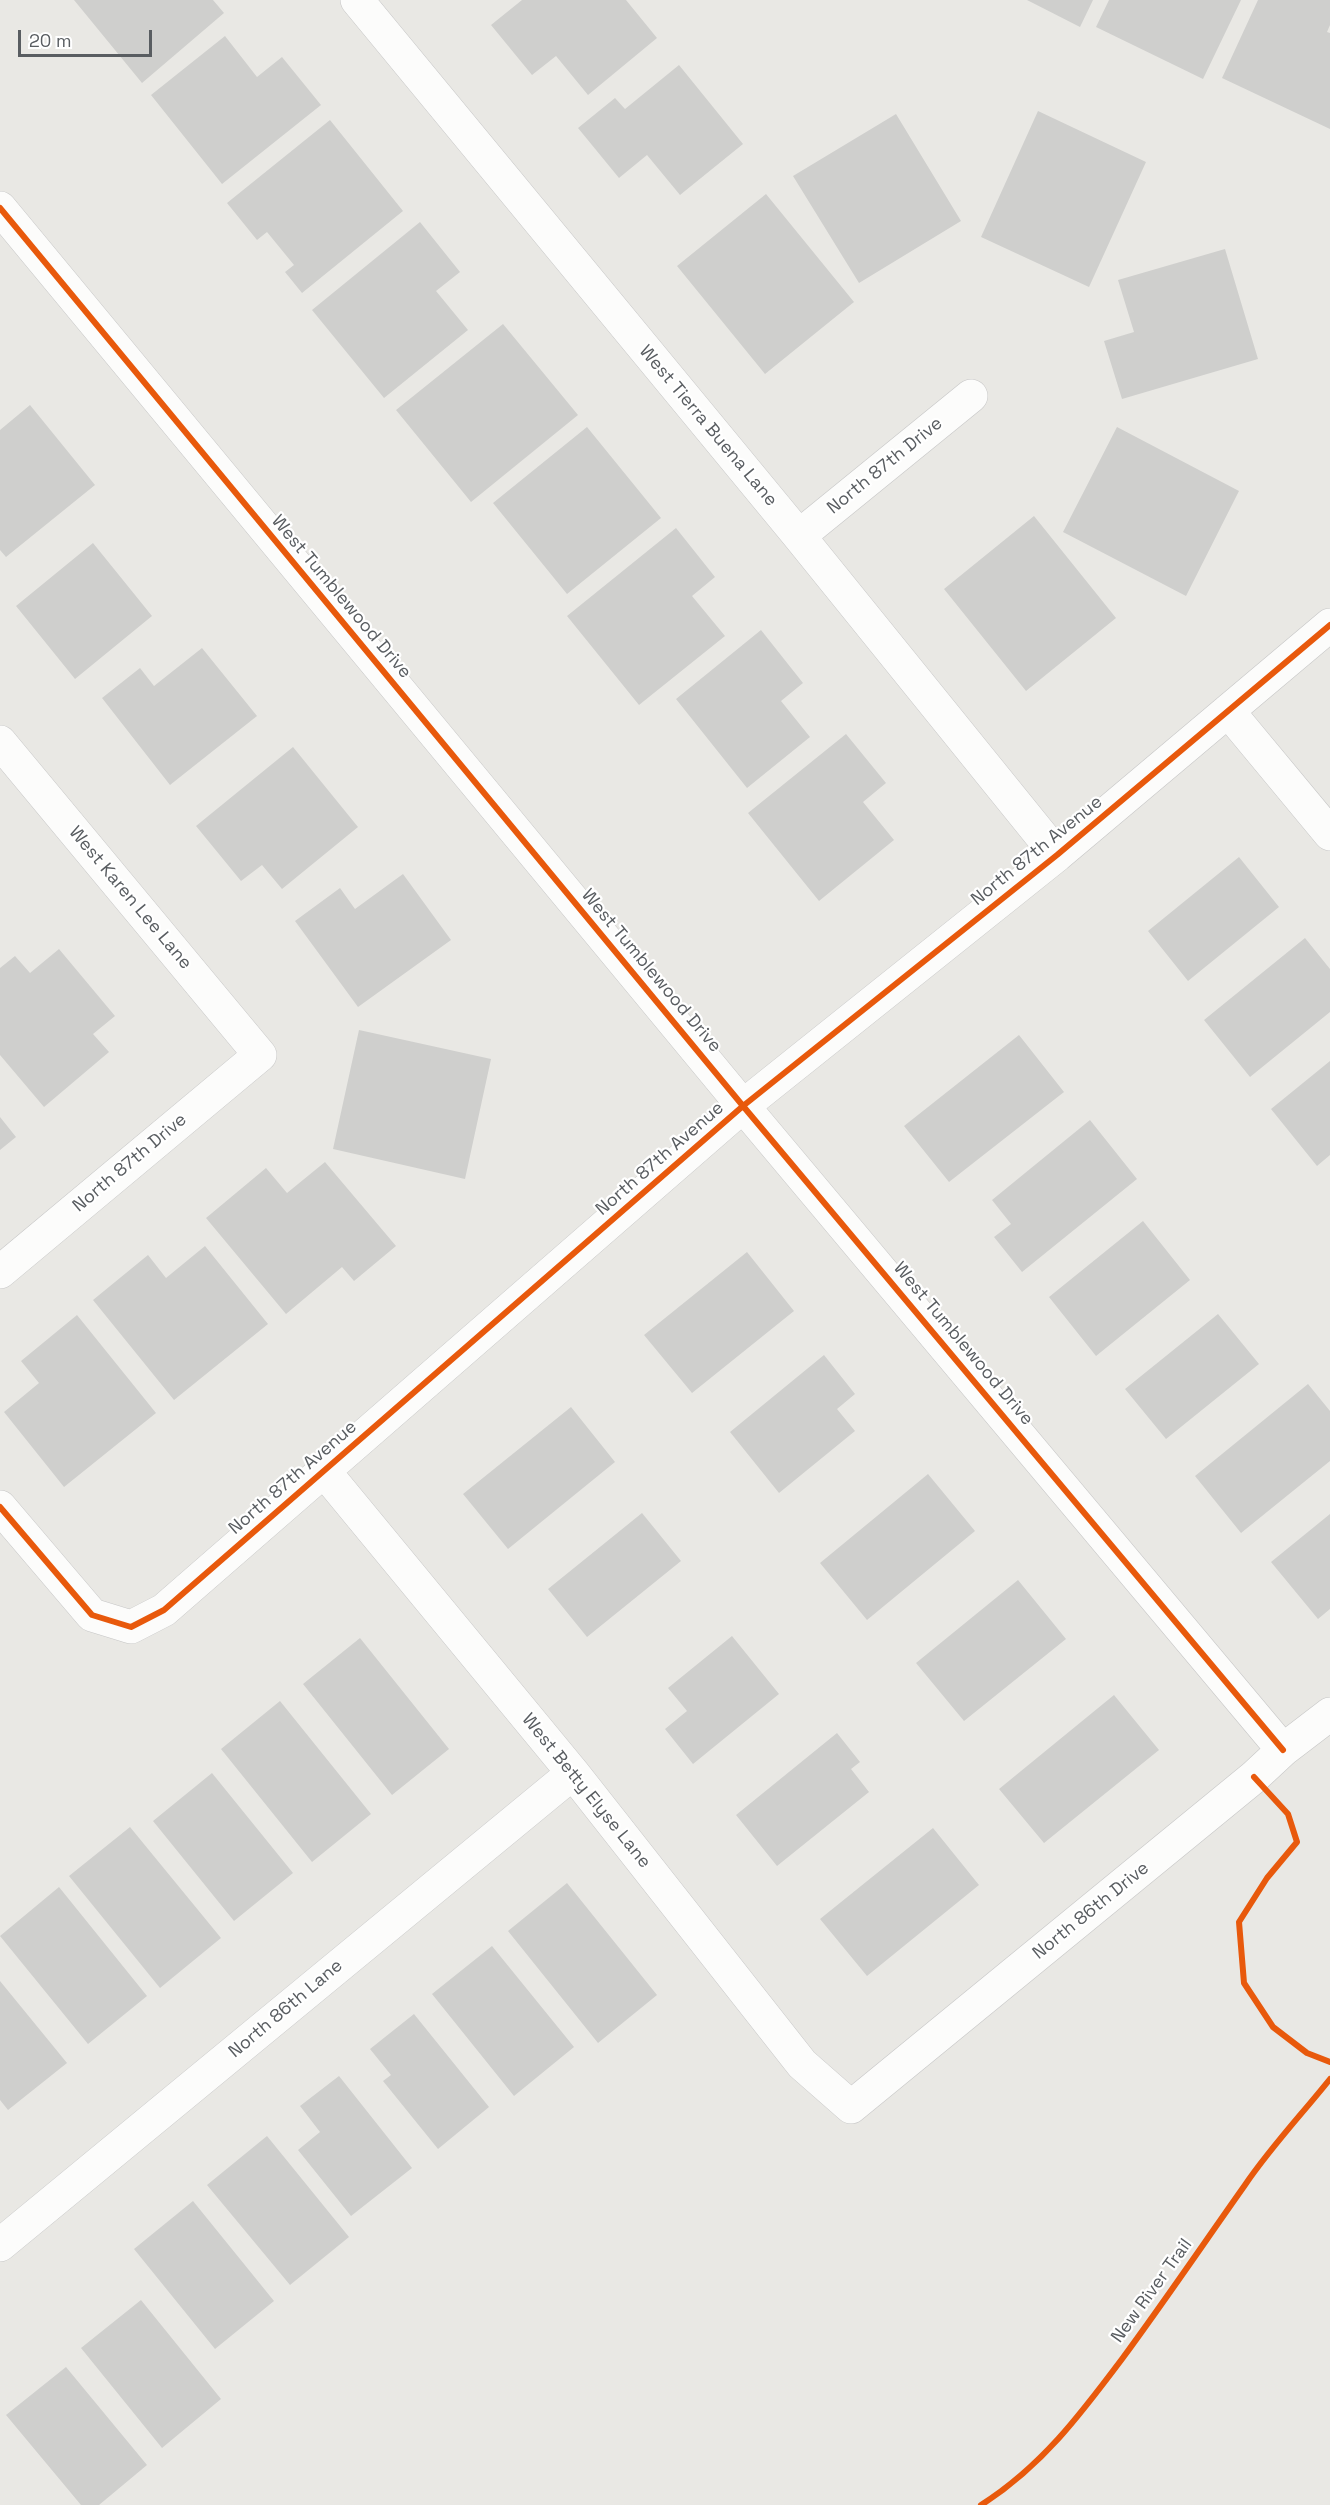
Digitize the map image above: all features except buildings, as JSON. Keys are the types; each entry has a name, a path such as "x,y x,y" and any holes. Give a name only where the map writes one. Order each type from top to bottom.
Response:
{"street":[{"name":"West Tierra Buena Lane","path":"357,0 799,536 1057,855"},
{"name":"West Tumblewood Drive","path":"0,208 743,1106 1283,1750"},
{"name":"North 87th Drive","path":"799,536 971,396"},
{"name":"North 87th Avenue","path":"0,1507 92,1615 131,1627 164,1610 743,1106 1057,855 1330,625"},
{"path":"1228,711 1330,834"},
{"name":"West Karen Lee Lane","path":"0,741 260,1055"},
{"name":"North 87th Drive","path":"0,1272 260,1055"},
{"name":"West Betty Elyse Lane","path":"324,1471 573,1773 802,2064 851,2107"},
{"name":"North 86th Drive","path":"851,2107 1254,1777 1283,1750 1330,1714"},
{"name":"North 86th Lane","path":"0,2245 573,1773"}],"path":[{"path":"1254,1777 1288,1814 1297,1842 1267,1878 1239,1922 1244,1983 1273,2027 1306,2053 1330,2062"}],"cycle path":[{"path":"0,208 743,1106 1283,1750"},
{"path":"0,1507 92,1615 131,1627 164,1610 743,1106 1057,855 1330,625"},
{"path":"1254,1777 1288,1814 1297,1842 1267,1878 1239,1922 1244,1983 1273,2027 1307,2053 1330,2062"},
{"name":"New River Trail","path":"981,2505 1003,2490 1041,2457 1075,2420 1138,2338 1275,2144 1330,2079"}]}
